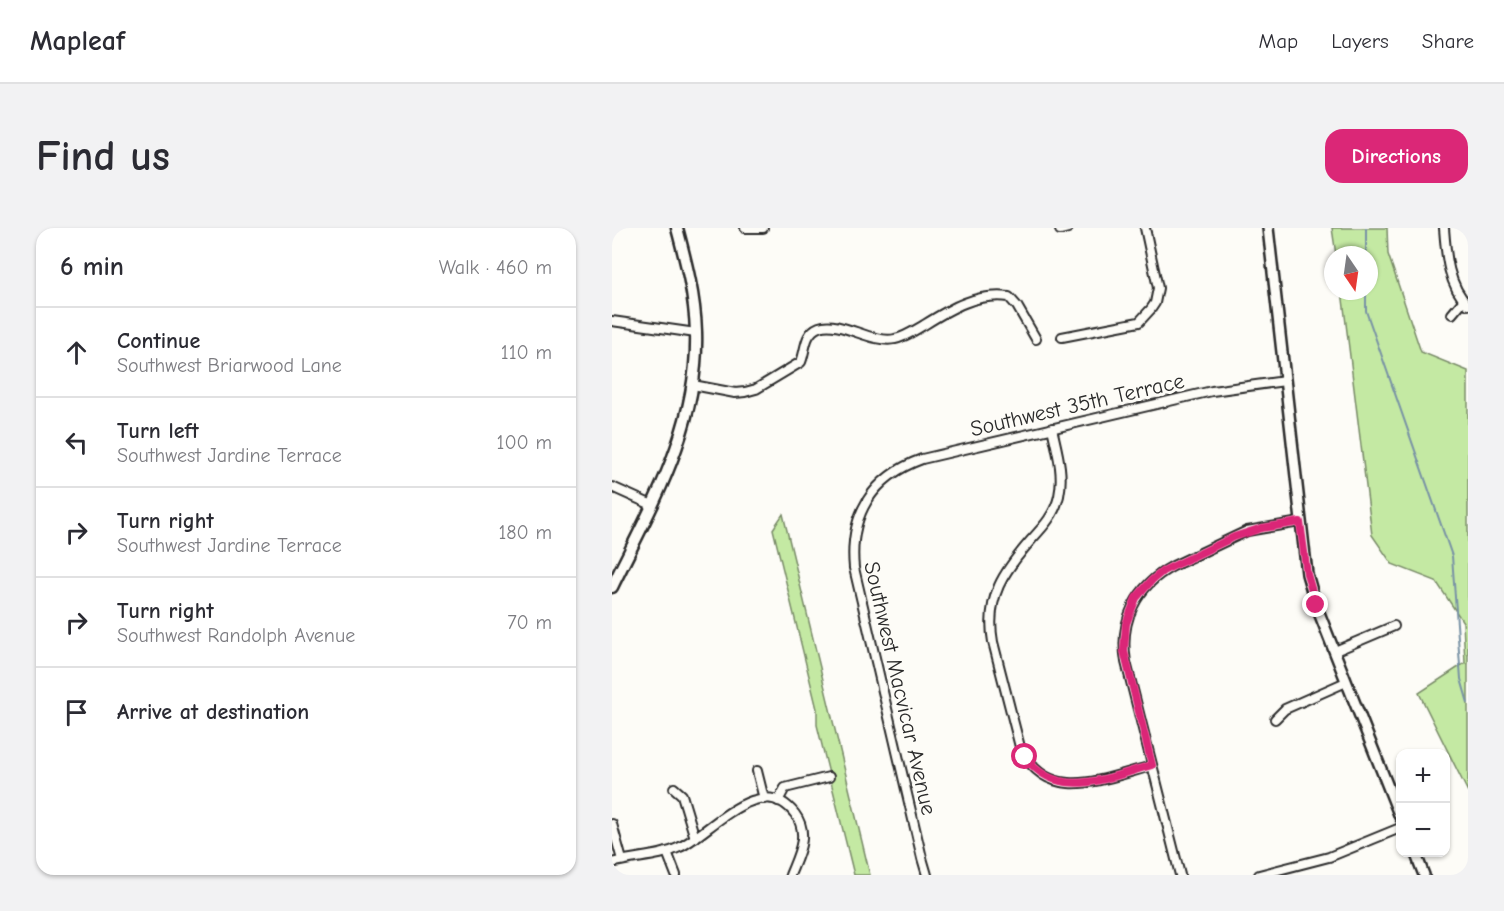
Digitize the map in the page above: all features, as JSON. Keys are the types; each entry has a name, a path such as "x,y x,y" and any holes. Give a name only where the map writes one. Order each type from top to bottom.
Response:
{"main road":[{"path":"612,587 672,462 684,428 693,385 696,333 689,276 677,228"}],"street":[{"path":"745,228 763,228"},
{"path":"1060,228 1060,230 1068,228"},
{"path":"1062,337 1139,322 1155,303 1158,288 1145,228"},
{"path":"1268,228 1300,522 1311,589 1396,805"},
{"path":"1444,228 1445,251 1453,285 1466,303 1452,314"},
{"path":"693,385 735,393 756,389 801,362 806,340 818,327 837,327 865,336 894,339 907,335 951,308 986,297 1009,297 1017,306 1036,339"},
{"path":"612,321 696,333"},
{"name":"Southwest 35th Terrace","path":"883,480 897,470 922,459 1212,391 1285,381"},
{"path":"1052,428 1060,464 1059,498 1047,523 1005,572 992,604 992,635 1020,747 1036,770 1062,783 1084,783 1152,765"},
{"name":"Southwest Macvicar Avenue","path":"883,480 873,491 859,517 853,538 854,568 927,875"},
{"path":"612,487 652,505"},
{"path":"1180,875 1124,651 1126,624 1136,598 1163,571 1234,537 1262,528 1300,522"},
{"path":"1335,651 1394,626"},
{"path":"1275,719 1285,709 1346,682"},
{"path":"756,771 764,799"},
{"path":"778,801 784,788 829,777"},
{"path":"674,788 682,795 695,838"},
{"path":"612,863 667,852 695,838 724,814 755,800 764,799 778,801 787,806 795,813 802,828 802,846 790,875"},
{"path":"612,824 622,860"},
{"path":"1259,875 1329,857 1396,830"},
{"path":"667,852 676,875"},
{"path":"1417,857 1424,875"}],"green space":[{"path":"1332,228 1387,228 1388,254 1421,352 1468,371 1468,792 1450,756 1450,749 1447,749 1419,693 1465,663 1463,622 1436,581 1392,564 1372,535 1343,300 1378,300 1378,246 1335,246"},
{"path":"783,514 870,875 854,875 817,725 817,709 773,529"}],"waterway":[{"path":"1366,228 1366,246"},
{"path":"1366,300 1366,311 1452,556 1461,679 1468,703"}],"route":[{"path":"1025,757 1043,775 1052,780 1071,784 1084,783 1152,765 1126,662 1124,637 1130,610 1136,598 1163,571 1248,531 1300,522 1307,574 1316,605"}]}
